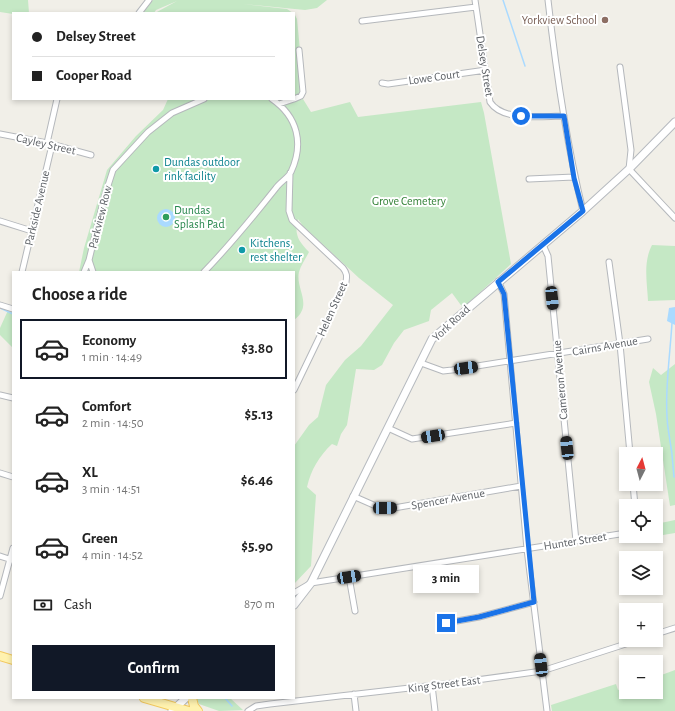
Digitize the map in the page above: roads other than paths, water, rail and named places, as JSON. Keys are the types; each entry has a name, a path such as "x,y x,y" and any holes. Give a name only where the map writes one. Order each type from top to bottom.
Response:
{"main road":[{"path":"0,656 12,660"},
{"path":"147,699 174,709 189,711"},
{"path":"192,699 194,706 198,711"}],"street":[{"path":"140,12 149,0"},
{"name":"Delsey Street","path":"475,0 490,102 502,113 509,115 564,116"},
{"path":"548,0 574,178 583,211"},
{"path":"362,21 476,7"},
{"path":"295,99 302,96 303,92 299,50"},
{"path":"620,67 631,150 629,169 675,218"},
{"name":"Lowe Court","path":"382,83 388,84 486,70"},
{"name":"Parkside Avenue","path":"22,271 32,231 56,100"},
{"name":"Parkview Row","path":"84,271 89,260 109,179 118,163 148,132 172,113 202,100"},
{"path":"205,271 238,236 278,185 290,173 295,159 297,132 294,122 279,104 273,100"},
{"path":"279,104 291,100"},
{"name":"York Road","path":"295,604 311,583 353,496 421,363 428,345 437,334 583,211 674,125"},
{"name":"Cayley Street","path":"0,134 49,144 91,156"},
{"name":"Helen Street","path":"290,173 289,211 294,222 343,268 346,272 347,278 295,388"},
{"path":"529,179 574,178"},
{"path":"0,221 32,231"},
{"name":"Cameron Avenue","path":"543,244 548,256 576,541"},
{"path":"89,260 93,271"},
{"path":"609,262 620,344 629,447"},
{"path":"498,282 504,294 527,549 547,711"},
{"path":"0,305 12,308"},
{"name":"Cairns Avenue","path":"421,363 443,371 509,362 648,339"},
{"path":"0,394 12,398"},
{"path":"388,428 412,439 516,423"},
{"path":"0,473 12,477"},
{"name":"Spencer Avenue","path":"353,496 378,506 394,508 521,486"},
{"name":"Hunter Street","path":"311,583 619,534"},
{"path":"0,556 11,560 0,596"},
{"path":"349,577 355,611"},
{"path":"295,592 311,583"},
{"path":"446,623 479,617 534,602"},
{"path":"663,632 675,628"},
{"name":"King Street East","path":"248,711 256,706 263,705 542,671 619,646"},
{"path":"432,685 435,711"},
{"path":"354,694 356,711"},
{"path":"174,709 185,699"}],"water":[{"name":"Dundas Splash Pad","path":"162,209 170,209 175,214 173,225 170,227 162,227 157,222 157,214"},
{"path":"675,307 675,325 667,321 669,308"}],"waterway":[{"path":"503,0 525,66"},
{"path":"0,308 12,314"},
{"path":"672,323 667,416 674,477"},
{"path":"226,699 232,706"}],"place":[{"name":"Yorkview School","path":"605,20"},
{"name":"Dundas outdoor rink facility","path":"156,169"},
{"name":"Dundas Splash Pad","path":"166,217"},
{"name":"Kitchens, rest shelter","path":"242,250"}],"park label":[{"name":"Grove Cemetery","path":"409,201"}]}
